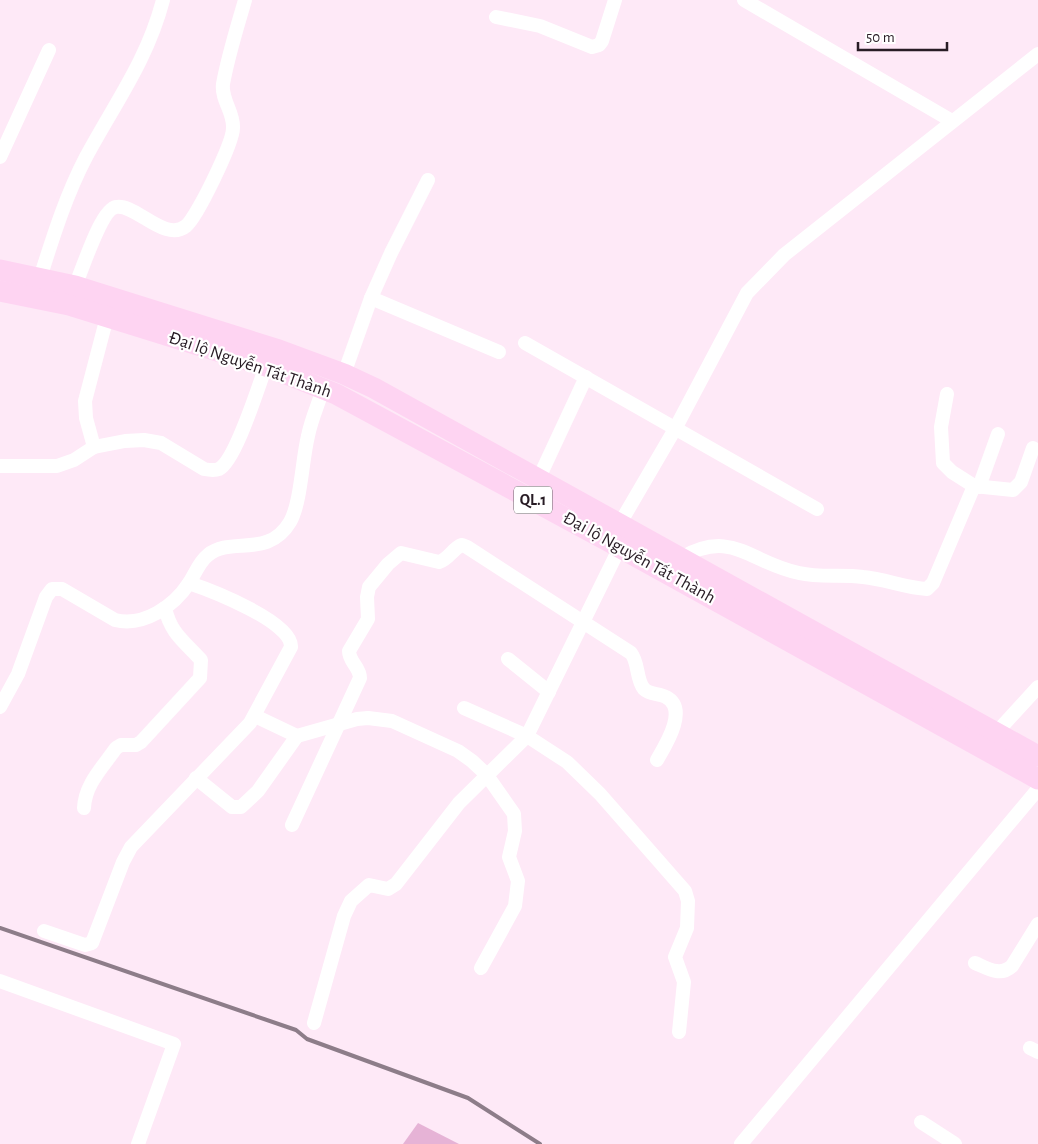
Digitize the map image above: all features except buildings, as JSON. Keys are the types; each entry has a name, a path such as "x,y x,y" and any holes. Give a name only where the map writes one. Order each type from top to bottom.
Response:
{"main road":[{"name":"Đại lộ Nguyễn Tất Thành","path":"0,270 75,286 279,350 344,374 374,388 538,480 616,538 681,558 1038,756"},
{"name":"Đại lộ Nguyễn Tất Thành","path":"0,291 70,305 266,366 330,392 616,538 1038,778"},
{"path":"330,392 344,374"}],"street":[{"path":"40,278 56,228 76,178 95,141 134,75 147,47 163,0"},
{"path":"75,286 103,219 111,209 122,207 172,230 184,228 192,220 233,134 232,118 223,91 245,0"},
{"path":"496,17 540,26 592,47 599,45 602,41 615,0"},
{"path":"744,0 952,121"},
{"path":"0,157 49,50"},
{"path":"314,1023 344,916 351,901 369,885 388,889 396,884 459,803 486,774 528,736 584,621 616,538 747,293 784,255 1038,54"},
{"path":"344,374 371,298 391,253 428,180"},
{"path":"371,298 499,352"},
{"path":"94,447 86,418 85,401 107,317"},
{"path":"525,343 817,509"},
{"path":"0,466 57,466 74,460 94,447 125,441 144,440 161,443 204,469 211,471 219,469 232,455 266,366"},
{"path":"538,480 586,377"},
{"path":"0,707 18,674 46,597 52,589 62,589 116,620 123,622 140,620 176,601 208,555 220,549 258,545 278,535 290,521 308,436 330,392"},
{"path":"947,394 941,427 941,459 952,472 977,487 1013,490 1021,482 1033,448"},
{"path":"681,558 698,548 722,546 735,549 796,573 814,576 874,578 927,588 933,583 977,487 998,434"},
{"path":"292,826 360,678 358,668 349,656 349,651 368,619 367,597 370,587 388,564 401,553 439,562 462,544 631,653 637,662 643,688 648,692 666,697 672,704 675,726 657,760"},
{"path":"44,931 85,945 92,943 123,862 132,847 255,716 291,647 290,640 263,616 218,592 190,583"},
{"path":"84,808 84,798 89,785 116,748 121,745 136,745 141,742 200,678 201,660 176,635 168,624 165,608"},
{"path":"508,659 549,692"},
{"path":"996,733 1038,687"},
{"path":"464,708 528,736 567,762 583,777 685,891 688,901 687,928 675,957 684,982 679,1032"},
{"path":"255,716 298,736"},
{"path":"196,778 232,807 241,807 258,791 298,736 368,718 392,722 458,751 486,774 514,814 515,831 509,857 518,881 516,906 481,968"},
{"path":"741,1144 1038,789"},
{"path":"975,962 995,971 1007,970 1012,966 1038,924"},
{"path":"0,981 174,1044 138,1144"},
{"path":"921,1122 956,1144"}],"shaded area":[{"path":"418,1123 459,1144 403,1144"}],"railway":[{"path":"0,928 296,1030 307,1039 468,1098 540,1144"}]}
